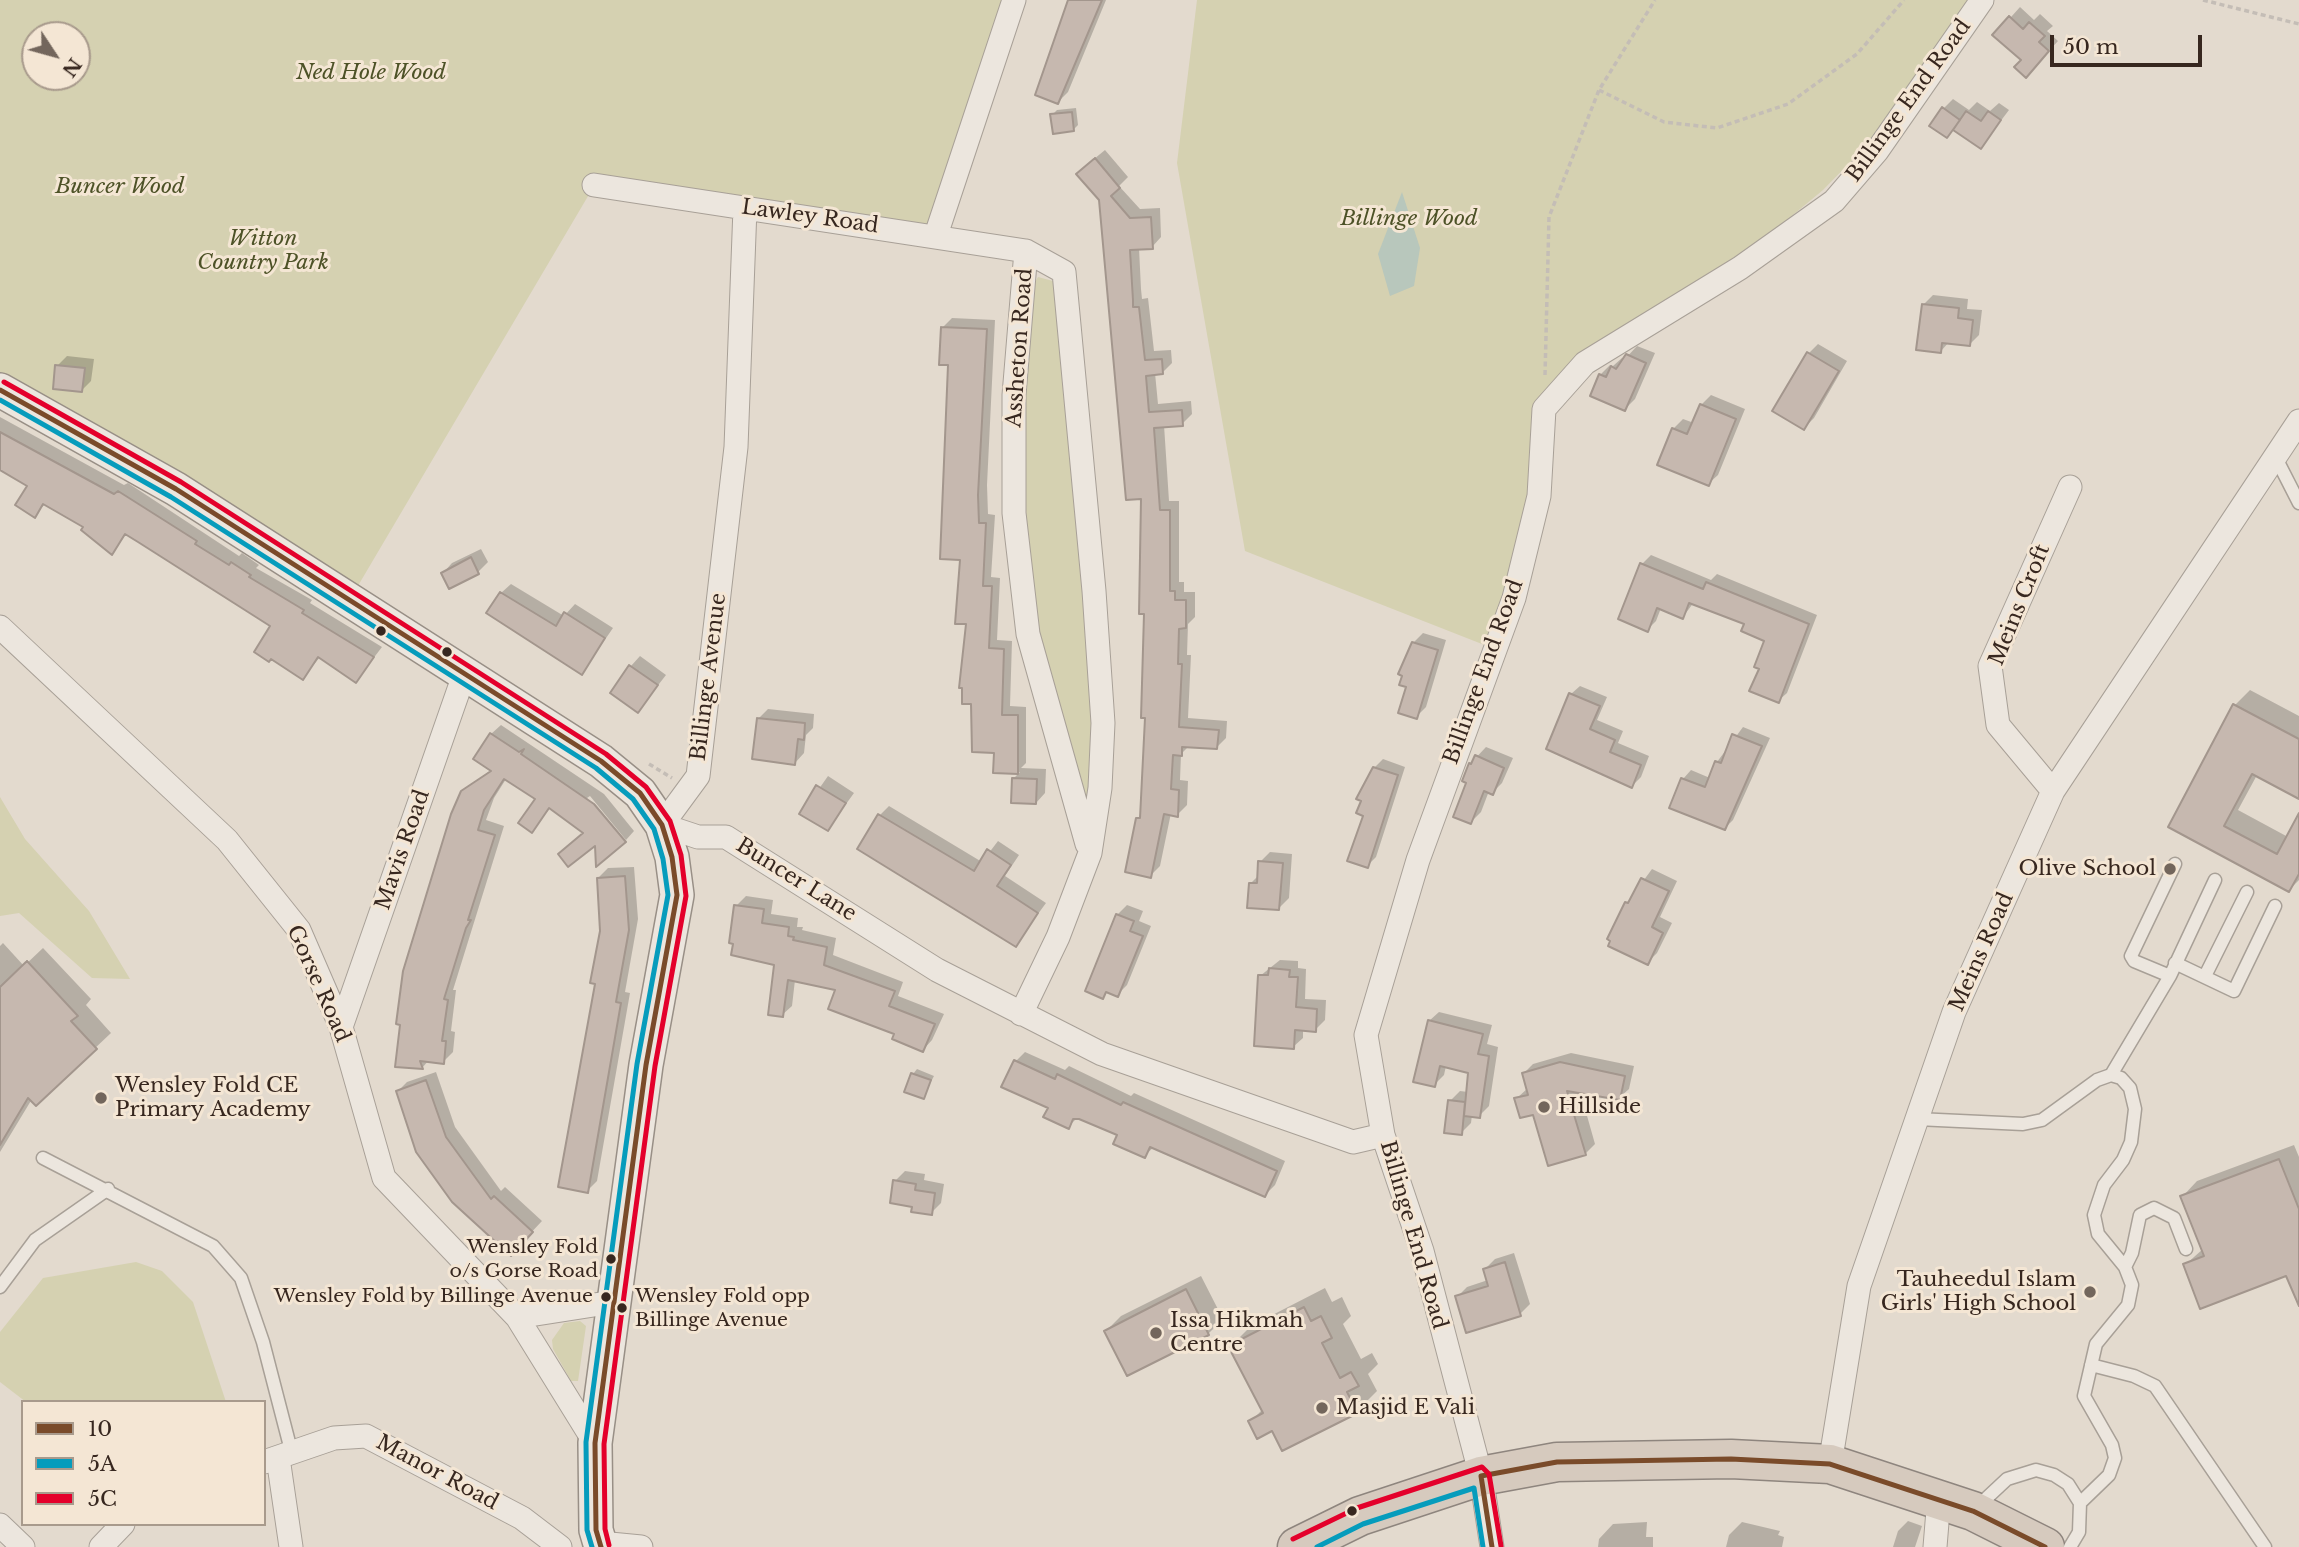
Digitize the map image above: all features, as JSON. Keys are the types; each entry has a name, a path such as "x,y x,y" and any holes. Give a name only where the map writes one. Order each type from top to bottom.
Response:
{"highway":[{"path":"1297,1547 1360,1516 1481,1476 1557,1462 1731,1459 1830,1464 1956,1504 2045,1547"}],"main road":[{"path":"0,390 176,489 601,761 640,793 662,825 672,857 677,895 646,1065 595,1443 596,1530 600,1545"}],"street":[{"path":"936,235 1014,0"},
{"name":"Billinge End Road","path":"1492,1547 1481,1476 1422,1251 1383,1135 1366,1035 1418,860 1514,598 1539,496 1544,409 1585,363 1740,268 1835,201 1877,151 1982,0"},
{"name":"Lawley Road","path":"594,185 936,235 1026,251"},
{"name":"Billinge Avenue","path":"662,825 698,776 736,447 745,208"},
{"name":"Assheton Road","path":"1021,1014 1058,937 1090,853 1100,788 1103,723 1094,591 1064,272 1026,251 1014,395 1014,513 1028,634 1090,853"},
{"name":"Meins Road","path":"1830,1464 1859,1286 1954,1012 2053,791 2299,421"},
{"name":"Meins Croft","path":"2053,791 1998,725 1990,666 2070,487"},
{"name":"Gorse Road","path":"0,627 226,840 299,930 341,1027 384,1178 517,1317 595,1443"},
{"name":"Mavis Road","path":"341,1027 465,672"},
{"name":"Buncer Lane","path":"662,825 698,837 726,837 937,970 1101,1054 1292,1124 1353,1142 1383,1135"},
{"path":"517,1317 613,1302"},
{"name":"Manor Road","path":"278,1458 334,1438 366,1436 522,1518 561,1547"},
{"path":"278,1458 291,1547"},
{"path":"1935,1547 1956,1504"},
{"path":"0,1525 23,1547"},
{"path":"101,1547 121,1526"},
{"path":"600,1545 641,1547"}],"lane":[{"path":"2275,456 2299,502"},
{"path":"2170,976 2134,961 2131,956 2175,864"},
{"path":"2111,1075 2170,976 2215,880"},
{"path":"2205,976 2247,892"},
{"path":"2175,963 2234,991 2275,906"},
{"path":"1917,1118 2023,1124 2042,1120 2097,1080 2111,1075 2121,1078 2130,1088 2135,1109 2134,1130 2123,1160 2104,1185 2094,1215 2098,1234 2125,1266 2132,1285 2128,1305 2096,1344 2084,1396 2112,1445 2115,1458 2109,1475 2080,1503"},
{"path":"43,1158 108,1189 213,1246 241,1278 263,1342 278,1458"},
{"path":"0,1287 36,1240 108,1189"},
{"path":"2125,1266 2132,1252 2140,1215 2154,1208 2169,1213 2174,1218 2186,1249"},
{"path":"2091,1365 2134,1376 2155,1386 2265,1547"},
{"path":"1956,1504 2007,1479 2036,1470 2054,1475 2068,1484 2080,1503 2079,1532 2070,1547"}],"path":[{"path":"1544,409 1549,217 1599,90 1655,0"},
{"path":"1599,90 1664,122 1717,128 1788,103 1857,54 1904,0"},
{"path":"2203,0 2299,24"}],"green space":[{"name":"Witton Country Park","path":"0,0 1013,0 936,235 594,186 349,601 0,390"},
{"name":"Billinge Wood","path":"1197,0 1971,0 1869,143 1823,190 1740,259 1556,384 1531,419 1535,459 1522,530 1487,646 1245,551 1177,163"},
{"path":"1038,277 1053,281 1056,294 1094,717 1089,809 1083,810 1035,614 1029,557 1023,400 1031,289"},
{"path":"0,797 25,839 89,911 130,979 92,978 19,913 0,916"},
{"path":"136,1262 162,1271 193,1302 225,1400 23,1400 0,1382 0,1332 43,1278"},
{"path":"580,1321 586,1326 578,1381 571,1381 553,1349 552,1340 564,1323"}],"shaded area":[{"path":"1402,192 1420,248 1414,286 1390,296 1378,254"}],"building":[{"path":"1068,0 1102,0 1058,104 1035,95"},
{"path":"2009,16 2023,29 2029,22 2045,36 2039,42 2049,51 2026,78 2014,67 2021,60 1992,35"},
{"path":"1942,107 1960,120 1947,138 1929,126"},
{"path":"1966,111 1981,121 1988,111 2001,120 1981,149 1953,130"},
{"path":"1072,112 1074,131 1053,134 1050,114"},
{"path":"1095,158 1120,188 1111,196 1130,218 1151,217 1153,249 1130,250 1133,307 1139,307 1145,360 1162,359 1163,374 1146,376 1149,412 1182,410 1183,426 1154,428 1160,510 1170,510 1170,591 1175,591 1175,600 1186,600 1186,628 1179,629 1178,664 1182,664 1179,727 1219,730 1217,749 1182,747 1182,756 1173,755 1171,789 1179,790 1178,817 1164,814 1151,878 1125,872 1136,818 1140,818 1145,718 1141,718 1144,614 1139,614 1141,499 1126,500 1099,200 1076,174"},
{"path":"1922,304 1959,308 1958,318 1973,320 1970,346 1942,343 1941,353 1916,350"},
{"path":"941,327 987,329 978,495 979,523 986,523 983,586 992,586 989,648 1004,649 1002,715 1018,715 1018,774 993,773 994,753 972,752 971,704 962,704 962,688 959,688 966,624 955,624 960,560 940,559 948,365 939,365"},
{"path":"1807,352 1839,371 1804,430 1772,411"},
{"path":"1626,354 1646,363 1625,411 1590,396 1599,374 1606,377 1611,366 1616,369"},
{"path":"55,365 85,368 82,392 53,389"},
{"path":"1700,404 1736,419 1709,486 1657,465 1672,428 1687,434"},
{"path":"0,432 114,494 118,491 197,541 195,544 229,565 231,562 251,575 249,577 304,610 302,613 374,657 356,683 318,657 303,680 271,659 269,662 254,652 270,626 138,542 125,534 112,555 81,530 83,527 43,504 35,518 15,505 27,486 0,470"},
{"path":"471,557 479,574 449,589 441,573"},
{"path":"1640,563 1703,589 1706,582 1809,624 1779,703 1749,691 1759,669 1754,667 1764,641 1741,631 1744,624 1689,603 1683,619 1657,608 1648,632 1618,619"},
{"path":"500,592 556,626 564,612 605,638 582,675 486,613"},
{"path":"1412,642 1438,650 1417,719 1398,713 1406,687 1399,685 1402,676 1398,674"},
{"path":"629,665 658,685 638,713 610,693"},
{"path":"1569,693 1600,706 1590,729 1615,740 1610,752 1641,765 1632,788 1546,749"},
{"path":"2233,704 2299,739 2299,799 2252,774 2224,826 2277,854 2299,813 2299,874 2289,892 2168,827"},
{"path":"757,718 805,723 804,740 798,739 795,765 752,759"},
{"path":"490,733 519,752 524,749 521,754 594,804 626,842 596,867 595,846 568,867 558,854 583,833 549,808 532,833 518,823 535,799 504,779 484,810 478,830 495,835 468,920 471,920 466,928 444,999 448,1000 442,1041 446,1041 444,1064 420,1061 423,1069 395,1067 400,1025 396,1024 403,971 451,814 461,791 491,771 473,759"},
{"path":"1732,734 1762,746 1725,830 1669,808 1681,778 1705,787 1715,761 1721,763"},
{"path":"1475,755 1504,768 1493,795 1484,791 1471,824 1453,817 1466,783 1462,781"},
{"path":"1373,767 1398,775 1368,868 1347,861 1363,816 1356,813 1361,801 1356,799"},
{"path":"1012,778 1037,779 1036,804 1011,803"},
{"path":"816,785 846,803 828,831 799,814"},
{"path":"878,814 974,871 987,849 1011,865 997,886 1038,913 1016,947 857,849"},
{"path":"1258,861 1283,863 1279,910 1247,908 1249,883 1257,883"},
{"path":"625,876 629,930 616,1002 621,1003 588,1193 558,1187 595,984 590,983 600,931 597,878"},
{"path":"1641,878 1669,891 1652,927 1663,933 1648,965 1608,946 1610,941 1607,939 1625,902 1628,903"},
{"path":"734,905 764,909 762,923 789,927 788,936 794,937 793,940 827,947 824,965 895,991 889,1006 935,1024 923,1052 892,1039 894,1034 828,1009 835,990 788,980 783,1017 768,1015 774,965 731,955 733,944 729,943"},
{"path":"1116,914 1134,921 1130,931 1143,936 1118,997 1106,992 1103,999 1085,991"},
{"path":"27,961 78,1016 71,1021 97,1049 36,1106 28,1098 0,1145 0,987"},
{"path":"1269,968 1290,970 1289,977 1298,977 1296,1007 1317,1009 1316,1032 1295,1030 1294,1049 1254,1046 1258,975 1268,975"},
{"path":"1428,1020 1483,1034 1478,1054 1489,1056 1480,1118 1464,1116 1468,1073 1440,1066 1435,1087 1413,1082"},
{"path":"1014,1060 1055,1079 1057,1074 1121,1105 1123,1102 1277,1171 1265,1197 1150,1147 1145,1158 1113,1144 1117,1135 1079,1119 1073,1119 1069,1129 1043,1117 1048,1108 1001,1087"},
{"name":"Hillside","path":"1560,1062 1625,1076 1620,1100 1567,1091 1586,1155 1548,1166 1533,1115 1520,1118 1514,1098 1528,1095 1522,1073"},
{"path":"911,1073 931,1080 924,1099 904,1092"},
{"path":"426,1080 446,1137 491,1199 494,1196 533,1232 511,1256 452,1202 416,1152 396,1091"},
{"path":"1448,1100 1465,1102 1462,1135 1444,1133"},
{"path":"2279,1159 2299,1209 2299,1306 2286,1276 2200,1309 2183,1264 2204,1256 2180,1196"},
{"path":"893,1180 916,1184 915,1190 935,1193 932,1215 911,1212 912,1207 890,1203"},
{"path":"1505,1262 1521,1316 1466,1333 1455,1296 1488,1286 1483,1269"},
{"name":"Issa Hikmah Centre","path":"1186,1289 1209,1335 1127,1376 1104,1331"},
{"path":"1304,1307 1311,1321 1321,1316 1332,1338 1322,1343 1340,1378 1351,1372 1359,1386 1347,1392 1358,1413 1282,1451 1272,1431 1257,1439 1248,1421 1263,1413 1228,1346"}],"transit line":[{"name":"5C","path":"4,382 181,482 606,754 646,787 670,821 681,855 686,896 655,1066 604,1444 605,1529 609,1545"},
{"name":"10","path":"0,390 176,489 601,761 640,793 662,825 672,857 677,895 646,1065 595,1443 596,1530 601,1547"},
{"name":"5A","path":"0,400 171,497 596,768 633,799 654,829 663,859 668,895 637,1064 586,1442 587,1530 592,1547"},
{"name":"10","path":"1492,1547 1481,1476 1557,1462 1731,1459 1830,1464 1973,1511 2045,1547"},
{"name":"5C","path":"1293,1539 1357,1508 1482,1467 1489,1474 1501,1546"},
{"name":"5A","path":"1317,1547 1363,1524 1474,1488 1483,1547"}],"place":[{"name":"Olive School","path":"2170,869"},
{"name":"Wensley Fold CE Primary Academy","path":"101,1098"},
{"name":"Hillside","path":"1544,1107"},
{"name":"Wensley Fold o/s Gorse Road","path":"611,1259"},
{"name":"Tauheedul Islam Girls' High School","path":"2090,1292"},
{"name":"Wensley Fold by Billinge Avenue","path":"606,1297"},
{"name":"Wensley Fold opp Billinge Avenue","path":"622,1308"},
{"name":"Issa Hikmah Centre","path":"1156,1333"},
{"name":"Masjid E Vali","path":"1322,1408"}],"park label":[{"name":"Ned Hole Wood","path":"371,73"},
{"name":"Buncer Wood","path":"120,187"}]}
